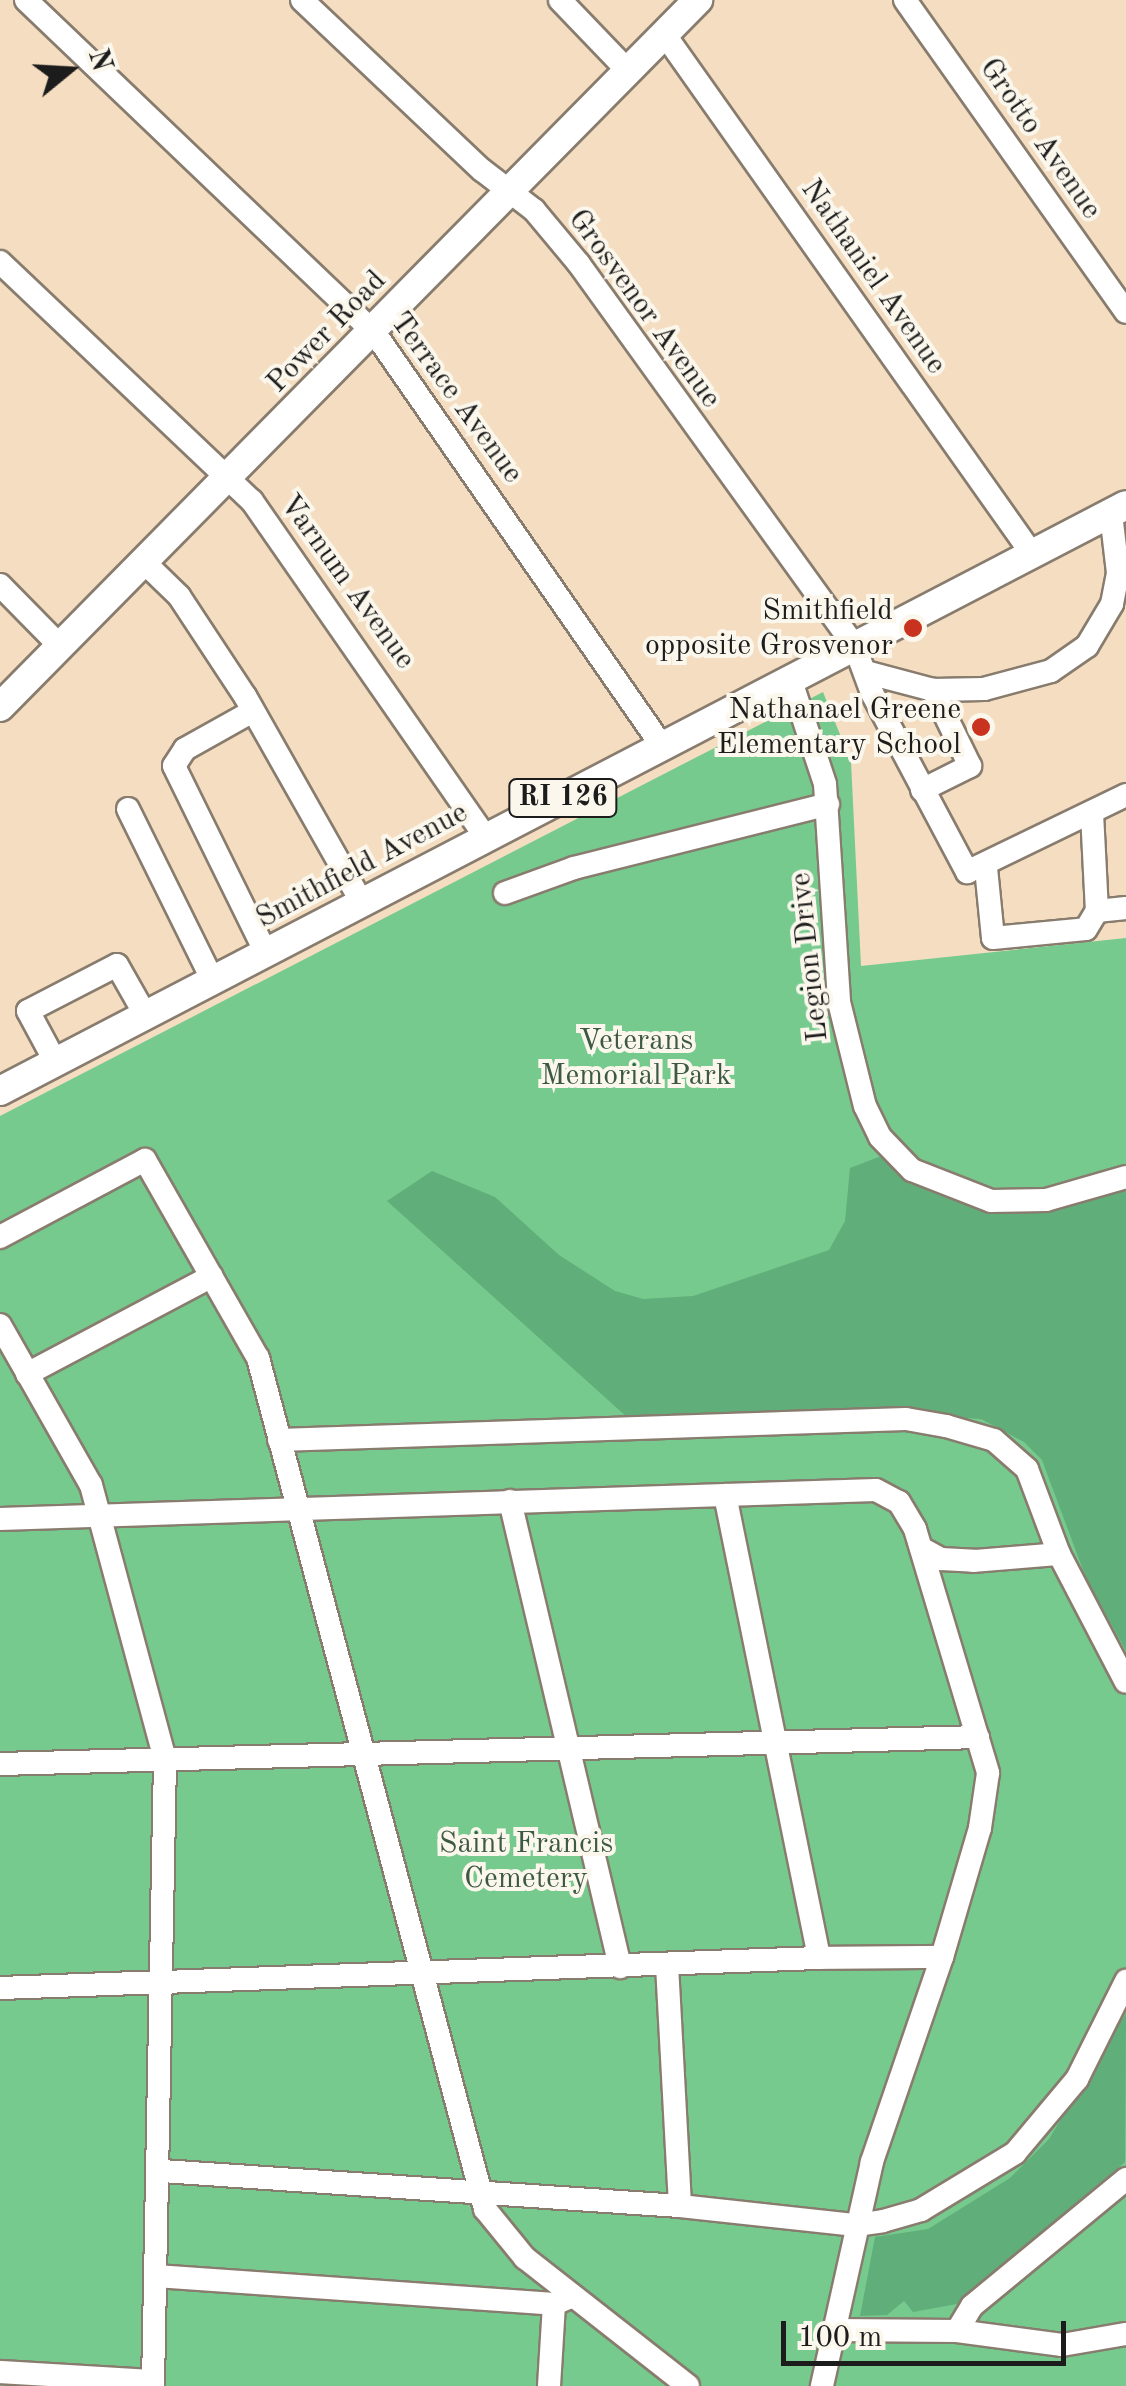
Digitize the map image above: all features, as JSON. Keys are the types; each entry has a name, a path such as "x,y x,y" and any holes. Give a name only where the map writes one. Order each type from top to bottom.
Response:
{"main road":[{"name":"Power Road","path":"0,707 698,0"},
{"name":"Smithfield Avenue","path":"0,1092 1118,509"}],"street":[{"name":"Terrace Avenue","path":"26,0 374,332 662,746"},
{"name":"Grosvenor Avenue","path":"302,0 534,210 579,264 855,647 869,672 872,693 967,872 986,868"},
{"path":"560,0 629,72"},
{"name":"Grotto Avenue","path":"905,0 1126,312"},
{"name":"Nathaniel Avenue","path":"666,35 1032,554"},
{"name":"Varnum Avenue","path":"0,262 274,528 486,838"},
{"path":"869,672 933,690 984,689 1051,671 1087,646 1112,604 1118,572 1118,509"},
{"path":"144,562 180,596 253,711 362,902"},
{"path":"0,585 61,647"},
{"name":"Legion Drive","path":"790,681 817,748 828,804 839,1002 865,1106 898,1160 958,1191 1010,1203 1080,1193 1126,1177"},
{"path":"922,790 970,766 933,690"},
{"path":"253,711 184,749 174,766 266,953"},
{"path":"1092,813 1097,911 1086,929 994,938 986,868 1126,795"},
{"path":"505,892 574,868 828,804"},
{"path":"128,809 213,980"},
{"path":"1097,911 1126,908"},
{"path":"56,1063 28,1011 117,965 146,1016"},
{"path":"0,1237 146,1160 258,1358 478,2190 502,2236 563,2300 688,2386"},
{"path":"27,1374 212,1276"},
{"path":"0,1325 84,1472 100,1516 165,1760 162,2171 154,2383 0,2372"},
{"path":"279,1440 906,1418 994,1440 1028,1469 1059,1554 1126,1682"},
{"path":"0,1519 876,1490 908,1514 978,1737 986,1790 942,1957 856,2225 822,2386"},
{"path":"725,1495 819,1958"},
{"path":"510,1501 620,1967"},
{"path":"920,1548 941,1558 974,1561 1059,1554"},
{"path":"0,1764 364,1758 978,1737"},
{"path":"0,1988 819,1958 942,1957"},
{"path":"667,1965 680,2206"},
{"path":"162,2171 478,2190 856,2225 921,2210 1015,2153 1077,2079 1126,1982"},
{"path":"957,2331 972,2306 1126,2179"},
{"path":"156,2276 563,2300"},
{"path":"549,2386 563,2300"},
{"path":"834,2330 957,2331 1062,2345 1126,2334"}],"green space":[{"name":"Saint Francis Cemetery","path":"823,692 851,762 861,966 1126,938 1126,2386 0,2386 0,1116"},
{"path":"892,1152 1001,1202 1126,1175 1126,1651 1086,1578 1042,1460 1024,1442 981,1419 875,1412 628,1418 387,1201 432,1171 495,1197 559,1255 615,1291 643,1299 693,1296 829,1250 845,1221 850,1168"},
{"path":"1126,2013 1125,2162 957,2304 913,2312 904,2301 887,2315 860,2316 875,2237 928,2229 1010,2178 1049,2139"}],"place":[{"name":"Smithfield opposite Grosvenor","path":"913,628"},
{"name":"Nathanael Greene Elementary School","path":"981,727"}],"park label":[{"name":"Veterans Memorial Park","path":"636,1058"}]}
